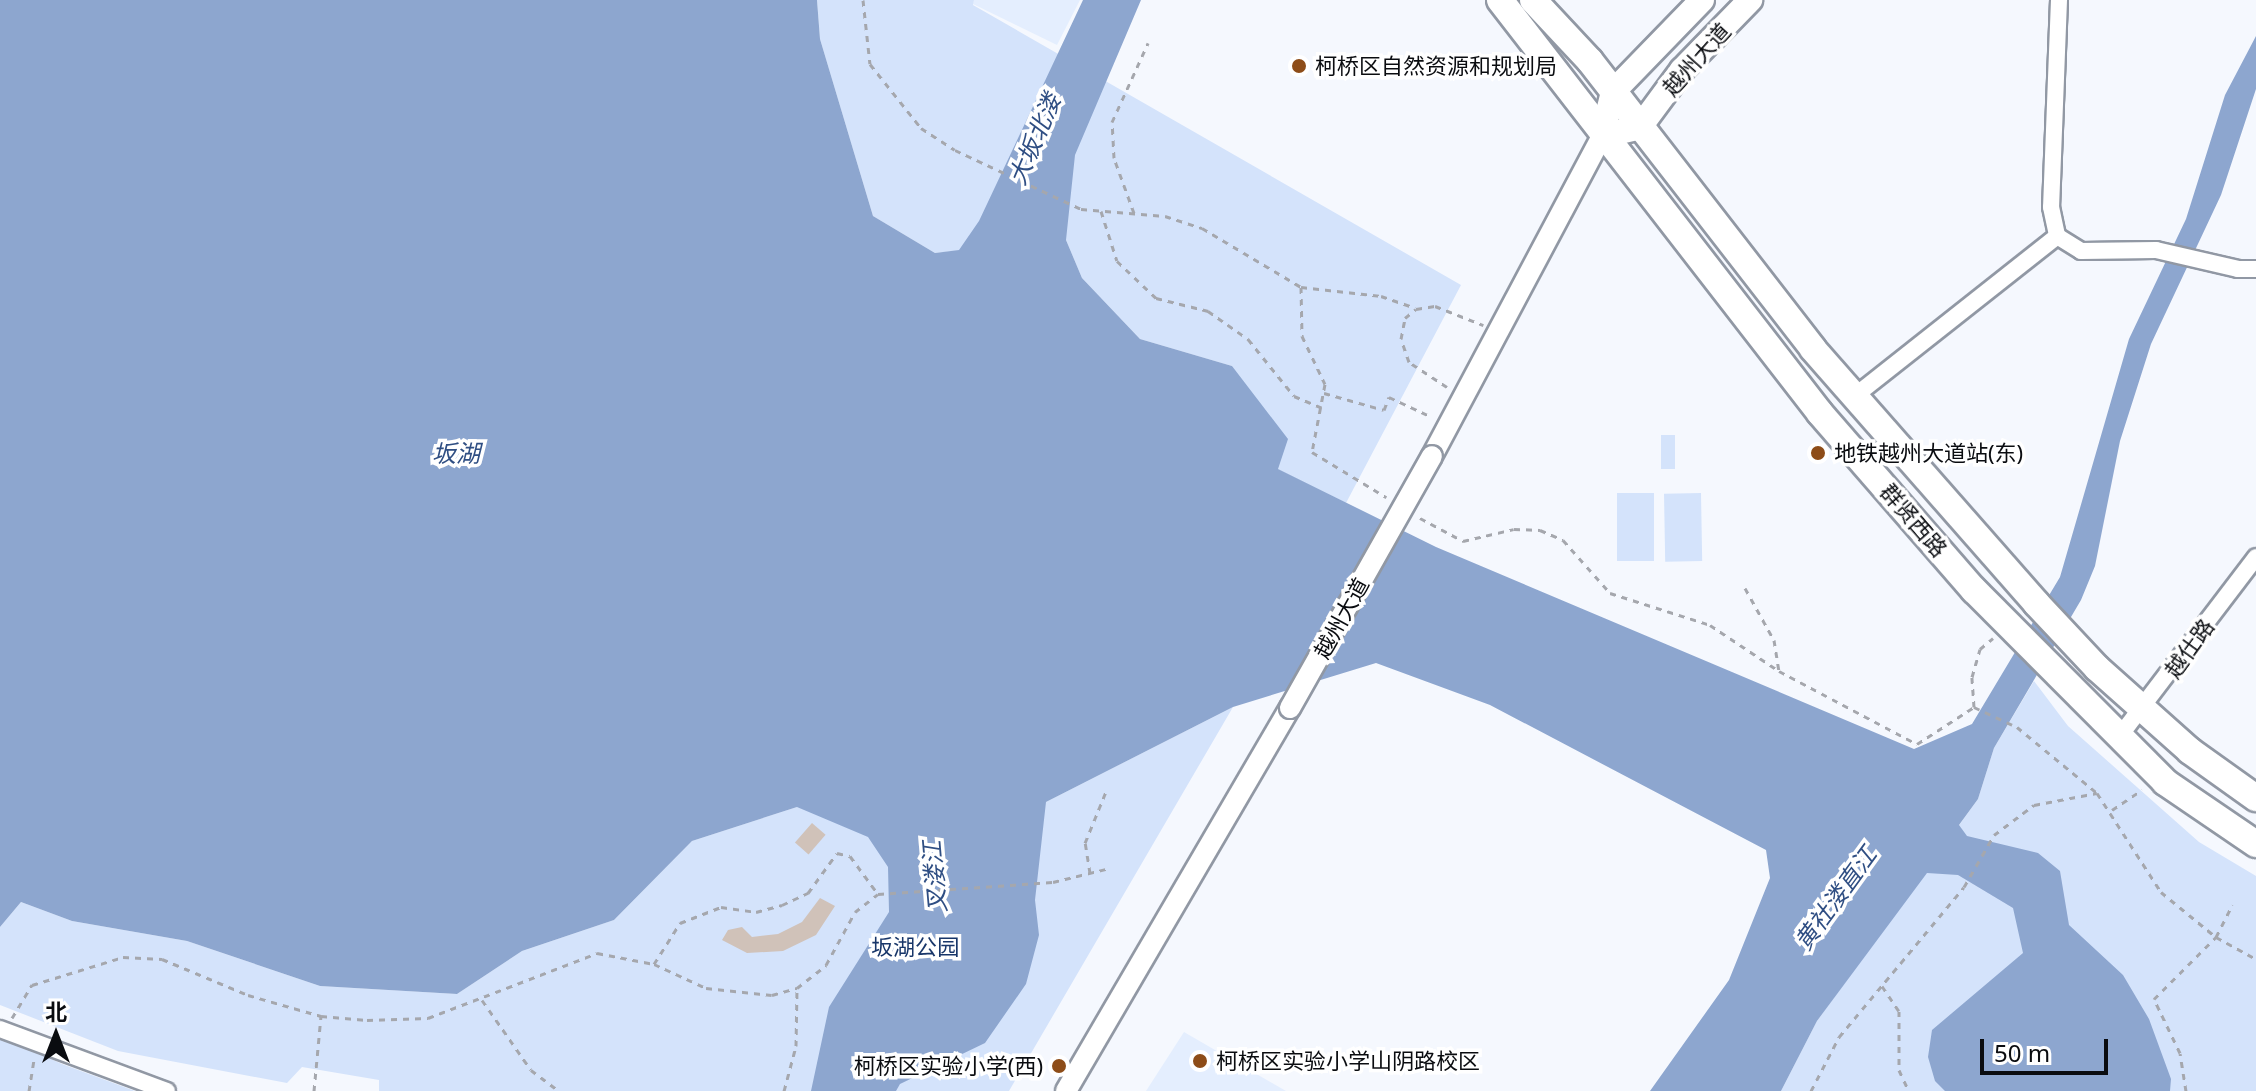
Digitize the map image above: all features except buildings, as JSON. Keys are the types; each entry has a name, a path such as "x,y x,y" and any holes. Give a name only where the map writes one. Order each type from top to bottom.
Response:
{"main road":[{"name":"群贤西路","path":"1500,0 1602,136 1820,413 2014,630 2156,773 2256,844"},
{"name":"群贤西路","path":"1533,0 1613,92 1813,349 2036,603 2190,751 2256,798"},
{"name":"越州大道","path":"1602,136 1613,92 1702,0"},
{"name":"越州大道","path":"1640,127 1682,70 1750,0"},
{"path":"1602,136 1640,127"}],"street":[{"path":"2059,0 2051,207 2057,236 2081,251 2156,250 2238,269 2256,269"},
{"name":"越州大道","path":"1066,1091 1290,708 1432,456 1602,136"},
{"path":"1856,395 2057,236"},
{"name":"越仕路","path":"2119,737 2256,557"},
{"path":"3,1030 167,1091"}],"path":[{"path":"863,0 870,64 891,96 921,128 989,168 1081,209 1165,216 1202,228 1301,287 1381,296 1416,309 1435,306 1498,331"},
{"path":"1134,213 1114,158 1112,122 1148,43"},
{"path":"1101,211 1117,261 1156,298 1208,311 1248,339 1294,396 1322,408"},
{"path":"1301,287 1302,336 1325,384 1312,452 1393,502"},
{"path":"1416,309 1405,318 1401,339 1409,362 1463,398"},
{"path":"1324,393 1384,410 1389,397 1449,425"},
{"path":"1407,510 1463,541 1487,531 1540,530 1563,540 1610,593 1710,625 1779,671 1917,744 1974,707"},
{"path":"1745,588 1774,640 1779,671"},
{"path":"1974,707 1972,677 1980,649 2014,630"},
{"path":"1974,707 2017,727 2097,793 2112,810 2161,892 2216,937 2256,959"},
{"path":"2112,810 2137,796 2156,773"},
{"path":"1090,873 1085,843 1107,789"},
{"path":"1811,1091 1839,1037 1964,887 1994,835 2034,805 2097,793"},
{"path":"654,964 680,923 721,907 756,912 782,905 808,893 837,853 850,856 878,894"},
{"path":"3,1030 32,985 123,957 162,959 248,995 321,1016 428,1018 482,1000 597,953 654,964 706,988 743,996 797,988 826,965 855,912 878,894 1053,882 1106,869"},
{"path":"2186,1091 2180,1053 2154,999 2216,937 2232,905"},
{"path":"1882,986 1899,1011 1899,1070 1909,1091"},
{"path":"784,1091 796,1046 797,988"},
{"path":"482,1000 531,1070 559,1091"},
{"path":"314,1091 321,1016"},
{"path":"29,1091 40,1045"}],"shaded area":[{"path":"974,0 1080,0 1057,45 973,4"},
{"name":"柯桥区实验小学山阴路校区","path":"1184,1032 1286,1091 1146,1091"}],"green space":[{"path":"817,0 974,0 973,5 1461,285 1346,503 1277,469 1232,366 1140,339 1082,278 1066,240 935,253 873,216 820,39"},
{"path":"1661,435 1675,435 1675,469 1661,469"},
{"path":"1617,493 1654,493 1654,561 1617,561"},
{"path":"1701,493 1702,561 1665,562 1664,494"},
{"path":"2034,681 2068,726 2199,842 2256,876 2256,1091 1781,1091 1817,1021 1978,799 1994,748"},
{"name":"坂湖公园","path":"1233,707 1009,1091 379,1091 379,1080 302,1067 287,1083 118,1051 0,1005 0,927 21,902 72,921 187,941 320,986 457,994 522,951 614,920 692,841 797,807 1046,802"},
{"path":"0,1036 62,1064 135,1091 0,1091"}],"water":[{"name":"坂湖","path":"0,0 817,0 820,39 873,216 935,253 959,250 979,221 1083,0 1141,0 1075,155 1066,240 1082,278 1140,339 1232,366 1288,439 1278,469 1436,547 1914,749 1972,724 2060,577 2129,339 2186,219 2225,95 2256,36 2256,89 2221,195 2151,344 2120,441 2095,566 2081,600 1994,748 1978,799 1959,825 1967,836 2038,853 2060,871 2069,925 2123,975 2149,1019 2171,1079 2170,1091 1945,1091 1935,1081 1928,1057 1932,1030 2023,953 2013,908 1958,875 1927,873 1817,1021 1781,1091 1650,1091 1729,980 1770,878 1766,850 1490,705 1376,663 1233,707 1046,802 1035,900 1039,935 1026,984 985,1043 900,1084 896,1091 811,1091 829,1007 889,912 888,867 868,837 797,807 692,841 614,920 522,951 457,994 320,986 187,941 72,921 21,902 0,927"}],"place":[{"name":"柯桥区自然资源和规划局","path":"1299,66"},
{"name":"地铁越州大道站(东)","path":"1818,453"},
{"name":"柯桥区实验小学山阴路校区","path":"1200,1061"},
{"name":"柯桥区实验小学(西)","path":"1059,1066"}],"water label":[{"name":"大坂北溇","path":"1034,139"},
{"name":"叉溇江","path":"934,877"},
{"name":"黄社溇直江","path":"1835,898"}]}
